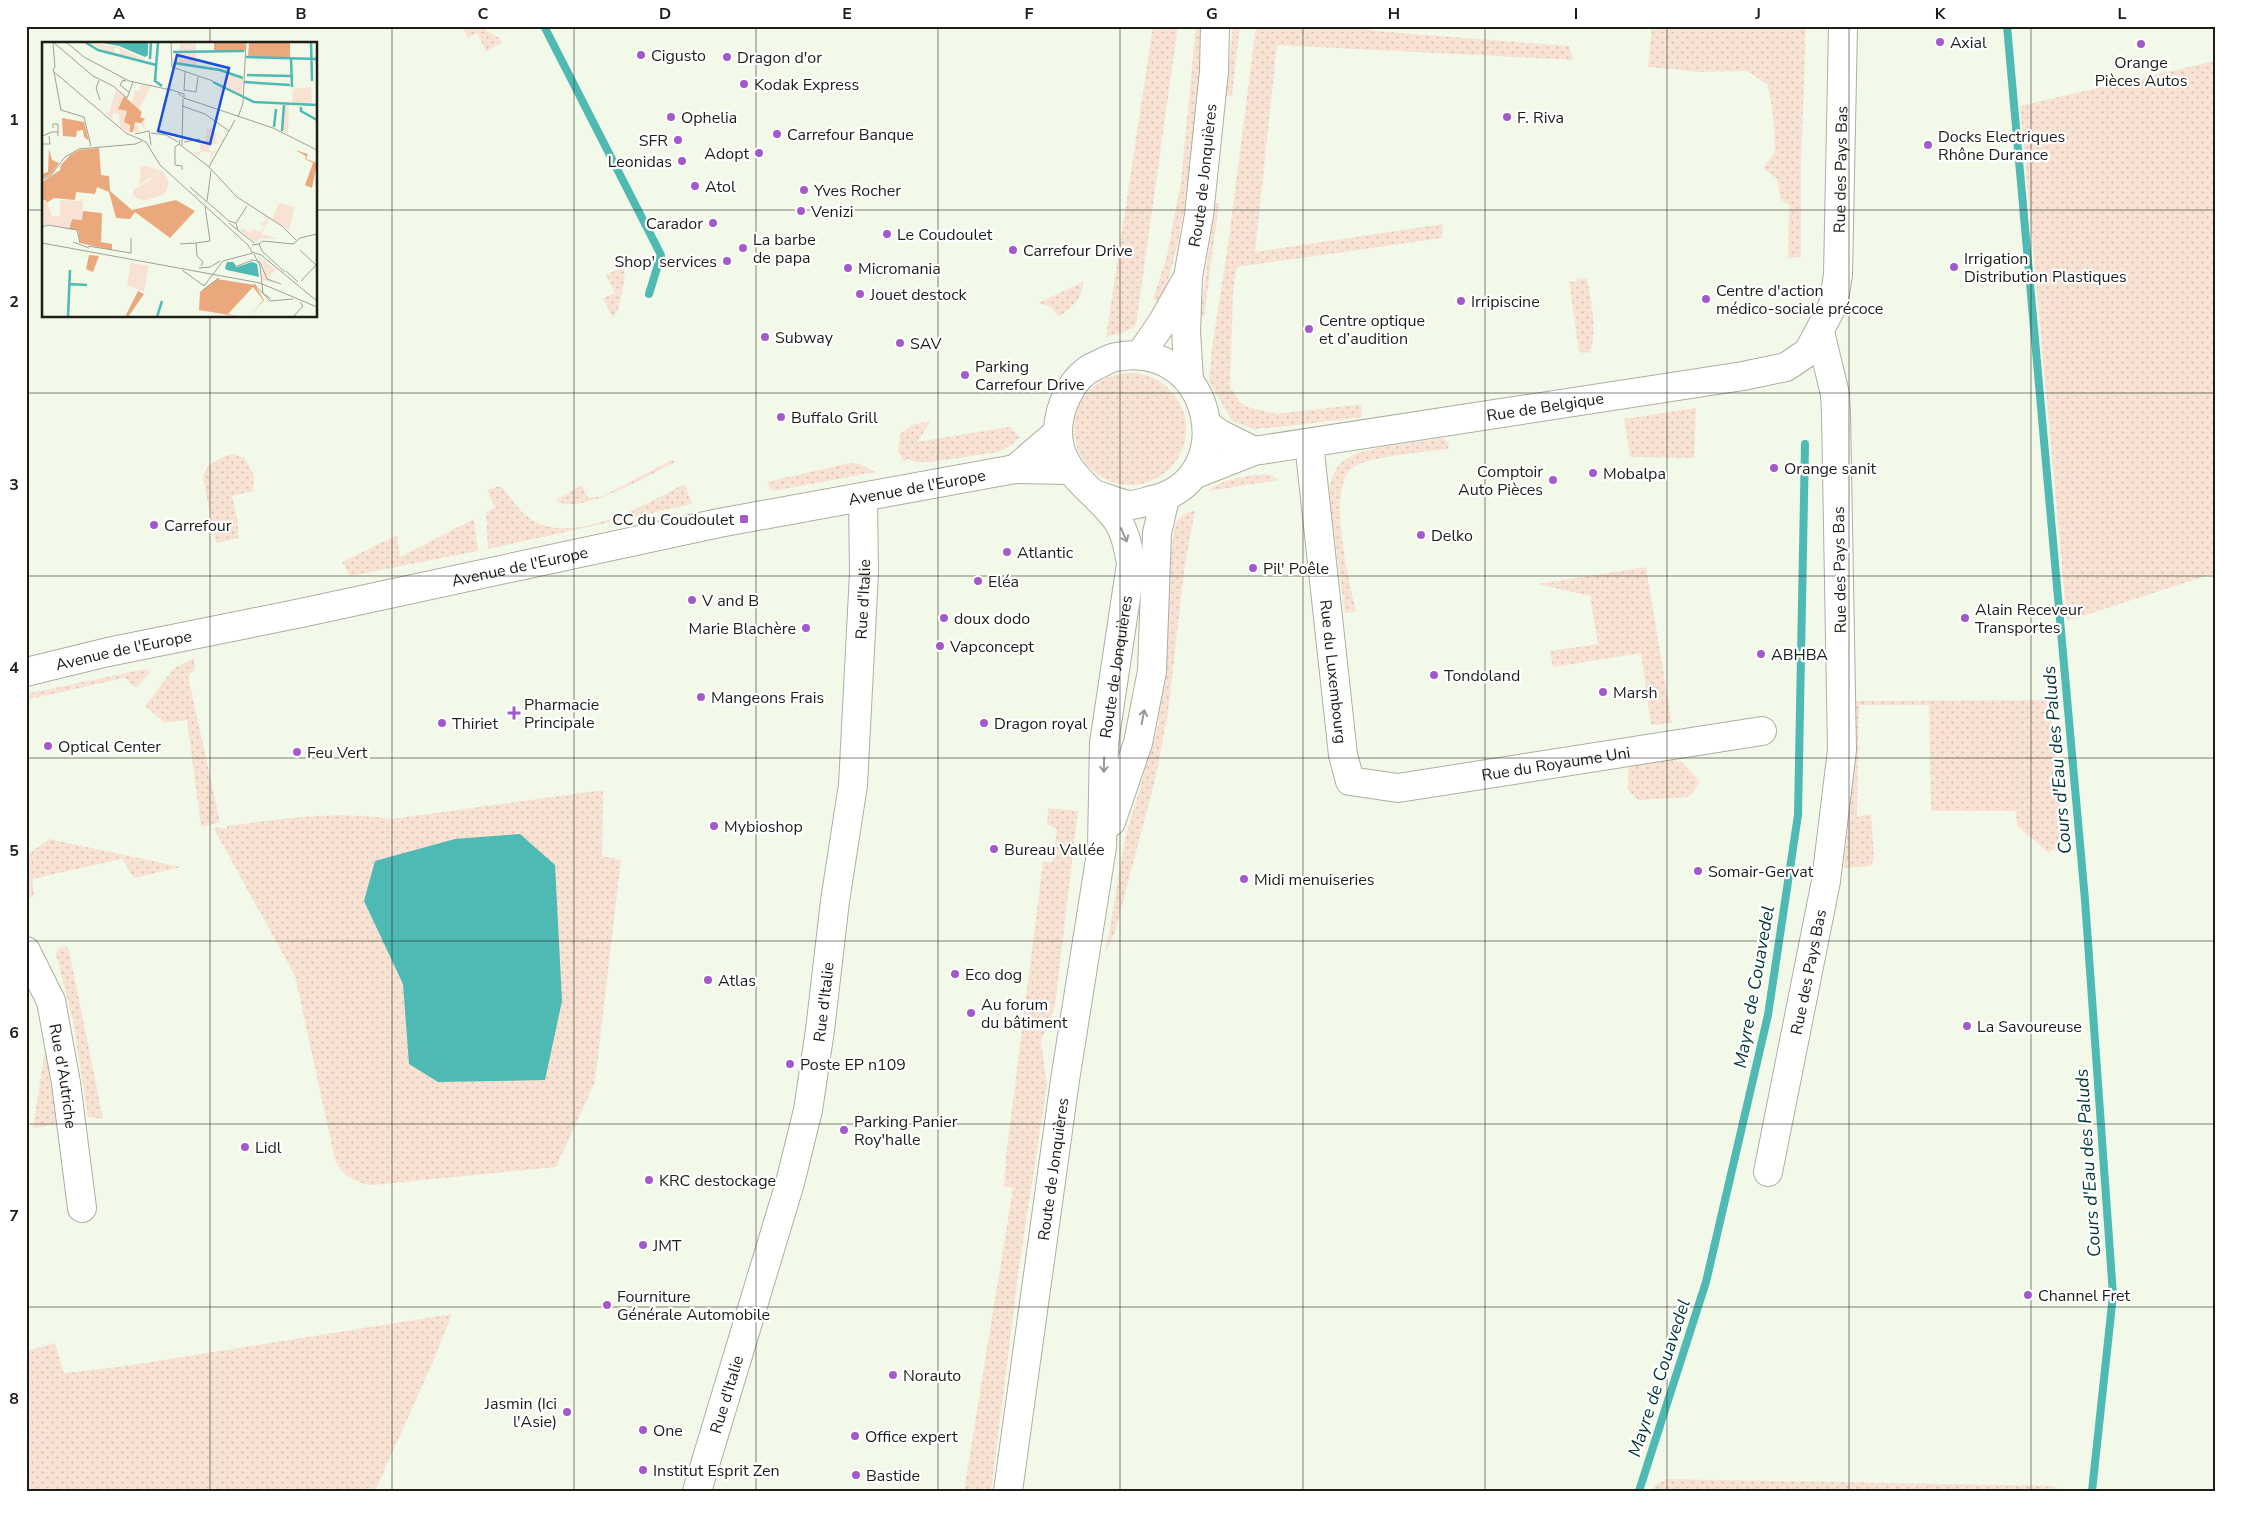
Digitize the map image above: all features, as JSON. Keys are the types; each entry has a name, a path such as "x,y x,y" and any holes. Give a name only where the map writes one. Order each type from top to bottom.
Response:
{"street":[{"name":"Route de Jonquières","path":"1189,380 1186,331 1188,277 1199,215 1214,71 1215,26"},
{"name":"Route de Jonquières","path":"1214,71 1223,26"},
{"name":"Rue des Pays Bas","path":"1768,1172 1826,881 1842,750 1836,414 1834,394 1820,332 1833,305 1838,275 1843,26"},
{"name":"Route de Jonquières","path":"1140,355 1162,323 1188,277"},
{"name":"Rue de Belgique","path":"1193,475 1254,451 1743,376 1786,367 1808,352 1820,332"},
{"name":"Route de Jonquières","path":"1008,1491 1066,1080 1102,847 1104,743 1131,564 1127,539 1114,516 1097,495 1082,484 1070,470 1060,445 1058,432 1062,407 1074,384 1092,368 1115,357 1140,355 1158,360 1175,368 1189,380 1198,394 1204,409 1207,425 1205,451 1193,475 1180,488 1165,498 1130,505 1097,495"},
{"path":"1207,425 1220,434 1254,451"},
{"path":"1015,469 1058,432"},
{"name":"Rue du Luxembourg","path":"1309,443 1343,755 1350,781"},
{"name":"Avenue de l'Europe","path":"26,672 108,652 300,613 635,540 1015,469 1070,470"},
{"name":"Rue d'Italie","path":"697,1491 790,1183 808,1110 854,770 864,573 863,497"},
{"name":"Route de Jonquières","path":"1102,847 1138,743 1152,671 1157,533 1165,498"},
{"name":"Rue du Royaume Uni","path":"1350,781 1398,788 1762,731"},
{"name":"Rue d'Autriche","path":"26,951 51,1001 66,1082 82,1208"}],"shaded area":[{"path":"462,26 479,26 499,38 502,43 486,51 477,33 468,38"},
{"path":"1153,26 1178,26 1136,325 1127,331 1106,337"},
{"path":"1196,26 1204,26 1191,166 1179,235 1161,303 1153,299 1167,256 1181,182"},
{"path":"1233,26 1240,26 1232,96 1226,96"},
{"path":"1256,26 1354,26 1376,31 1569,46 1573,60 1277,45 1255,252 1443,224 1442,238 1237,267 1233,291 1230,387 1240,402 1247,407 1277,414 1361,404 1362,417 1254,429 1232,421 1209,381"},
{"path":"1806,26 1801,165 1801,257 1788,258 1789,205 1781,200 1777,179 1763,168 1775,152 1773,115 1768,85 1747,71 1701,72 1648,67 1652,27"},
{"path":"2215,61 2215,573 2067,621 2020,106"},
{"path":"1215,203 1219,203 1204,317 1200,316"},
{"path":"622,267 625,273 620,303 613,318 603,298 615,293 606,275"},
{"path":"1587,278 1594,325 1590,353 1579,352 1569,281 1575,282 1577,279"},
{"path":"1083,282 1081,294 1072,306 1059,317 1051,307 1038,303"},
{"path":"1130,373 1141,374 1151,378 1169,390 1181,408 1185,418 1185,440 1181,450 1169,468 1151,480 1141,484 1130,485 1119,484 1109,480 1091,468 1079,450 1075,440 1074,429 1075,418 1079,408 1091,390 1109,378 1119,374"},
{"path":"1696,408 1694,458 1630,457 1624,419"},
{"path":"931,421 917,442 1009,427 1020,437 1010,446 998,452 931,462 915,462 908,459 904,462 898,452 900,434 912,425"},
{"path":"1443,438 1449,443 1448,449 1397,455 1369,461 1351,469 1344,480 1340,515 1342,537 1356,611 1345,613 1329,498 1330,484 1334,473 1339,465 1355,454 1389,446"},
{"path":"233,454 245,458 254,476 253,491 232,496 238,522 238,538 216,543 203,478 210,465 223,457"},
{"path":"674,459 675,462 650,475 597,499 566,504 556,500 582,485 588,498 603,496"},
{"path":"850,463 860,464 875,472 774,491 770,489 767,482"},
{"path":"1269,474 1279,480 1208,491 1229,480"},
{"path":"685,484 692,504 488,549 486,513 495,507 487,490 500,486 528,517 546,526 565,528 586,526 607,520 649,503"},
{"path":"1195,510 1184,571 1168,713 1155,780 1115,932 1106,951 1125,839 1158,726 1170,561 1175,524 1183,514"},
{"path":"474,519 478,551 350,576 342,562 397,535 400,557"},
{"path":"1646,567 1672,723 1651,725 1641,653 1553,667 1550,651 1598,644 1590,596 1538,584"},
{"path":"194,658 195,669 188,676 220,822 201,827 187,720 165,723 145,706 174,668"},
{"path":"145,669 150,672 136,688 124,678 26,700 26,694"},
{"path":"2049,700 2065,841 2049,853 2017,826 2016,811 1931,811 1929,705 1859,705 1857,817 1871,814 1874,858 1871,866 1843,868 1848,831 1856,701"},
{"path":"1671,760 1682,762 1700,782 1689,797 1638,800 1628,790 1628,769 1639,762"},
{"path":"603,790 602,856 621,860 595,1082 556,1167 374,1185 361,1183 350,1178 342,1171 335,1160 295,976 213,827 227,829 227,826 329,815 370,816 391,819"},
{"path":"1048,808 1078,811 1055,1006 1041,1041 1047,1085 1020,1261 991,1491 964,1491 1013,1188 1004,1186 1006,1157 1043,862 1053,862 1057,830 1047,824"},
{"path":"49,839 181,867 134,878 122,859 32,879 34,895 26,902 26,887 28,884 26,882 26,856"},
{"path":"66,946 69,950 103,1119 88,1117 73,1021 56,954 59,948"},
{"path":"46,1043 59,1124 33,1128"},
{"path":"452,1314 429,1371 375,1491 26,1491 26,1351 55,1343 64,1373 119,1367"},
{"path":"1667,1479 2055,1486 2059,1491 1652,1491 1654,1486"}],"water":[{"path":"520,834 555,865 562,1001 545,1080 438,1082 409,1064 403,984 364,901 375,861 455,839"}],"waterway":[{"path":"544,26 661,255 649,294"},
{"name":"Cours d'Eau des Paluds","path":"2007,26 2085,900 2113,1295 2092,1491"},
{"name":"Mayre de Couavedel","path":"1639,1491 1706,1282 1768,1015 1798,815 1805,444"}],"place":[{"name":"Axial","path":"1940,42"},
{"name":"Orange Pièces Autos","path":"2141,44"},
{"name":"Cigusto","path":"641,55"},
{"name":"Dragon d'or","path":"727,57"},
{"name":"Kodak Express","path":"744,84"},
{"name":"Ophelia","path":"671,117"},
{"name":"F. Riva","path":"1507,117"},
{"name":"Carrefour Banque","path":"777,134"},
{"name":"SFR","path":"678,140"},
{"name":"Docks Electriques Rhône Durance","path":"1928,145"},
{"name":"Adopt","path":"759,153"},
{"name":"Leonidas","path":"682,161"},
{"name":"Atol","path":"695,186"},
{"name":"Yves Rocher","path":"804,190"},
{"name":"Venizi","path":"801,211"},
{"name":"Carador","path":"713,223"},
{"name":"Le Coudoulet","path":"887,234"},
{"name":"La barbe de papa","path":"743,248"},
{"name":"Carrefour Drive","path":"1013,250"},
{"name":"Shop' services","path":"727,261"},
{"name":"Irrigation Distribution Plastiques","path":"1954,267"},
{"name":"Micromania","path":"848,268"},
{"name":"Jouet destock","path":"860,294"},
{"name":"Centre d'action médico-sociale précoce","path":"1706,299"},
{"name":"Irripiscine","path":"1461,301"},
{"name":"Centre optique et d’audition","path":"1309,329"},
{"name":"Subway","path":"765,337"},
{"name":"SAV","path":"900,343"},
{"name":"Parking Carrefour Drive","path":"965,375"},
{"name":"Buffalo Grill","path":"781,417"},
{"name":"Orange sanit","path":"1774,468"},
{"name":"Mobalpa","path":"1593,473"},
{"name":"Comptoir Auto Pièces","path":"1553,480"},
{"name":"CC du Coudoulet","path":"744,519"},
{"name":"Carrefour","path":"154,525"},
{"name":"Delko","path":"1421,535"},
{"name":"Atlantic","path":"1007,552"},
{"name":"Pil' Poêle","path":"1253,568"},
{"name":"Eléa","path":"978,581"},
{"name":"V and B","path":"692,600"},
{"name":"doux dodo","path":"944,618"},
{"name":"Alain Receveur Transportes","path":"1965,618"},
{"name":"Marie Blachère","path":"806,628"},
{"name":"Vapconcept","path":"940,646"},
{"name":"ABHBA","path":"1761,654"},
{"name":"Tondoland","path":"1434,675"},
{"name":"Marsh","path":"1603,692"},
{"name":"Mangeons Frais","path":"701,697"},
{"name":"Pharmacie Principale","path":"514,713"},
{"name":"Thiriet","path":"442,723"},
{"name":"Dragon royal","path":"984,723"},
{"name":"Optical Center","path":"48,746"},
{"name":"Feu Vert","path":"297,752"},
{"name":"Mybioshop","path":"714,826"},
{"name":"Bureau Vallée","path":"994,849"},
{"name":"Somair-Gervat","path":"1698,871"},
{"name":"Midi menuiseries","path":"1244,879"},
{"name":"Eco dog","path":"955,974"},
{"name":"Atlas","path":"708,980"},
{"name":"Au forum du bâtiment","path":"971,1013"},
{"name":"La Savoureuse","path":"1967,1026"},
{"name":"Poste EP n109","path":"790,1064"},
{"name":"Parking Panier Roy'halle","path":"844,1130"},
{"name":"Lidl","path":"245,1147"},
{"name":"KRC destockage","path":"649,1180"},
{"name":"JMT","path":"643,1245"},
{"name":"Channel Fret","path":"2028,1295"},
{"name":"Fourniture Générale Automobile","path":"607,1305"},
{"name":"Norauto","path":"893,1375"},
{"name":"Jasmin (Ici l'Asie)","path":"567,1412"},
{"name":"One","path":"643,1430"},
{"name":"Office expert","path":"855,1436"},
{"name":"Institut Esprit Zen","path":"643,1470"},
{"name":"Bastide","path":"856,1475"}]}
